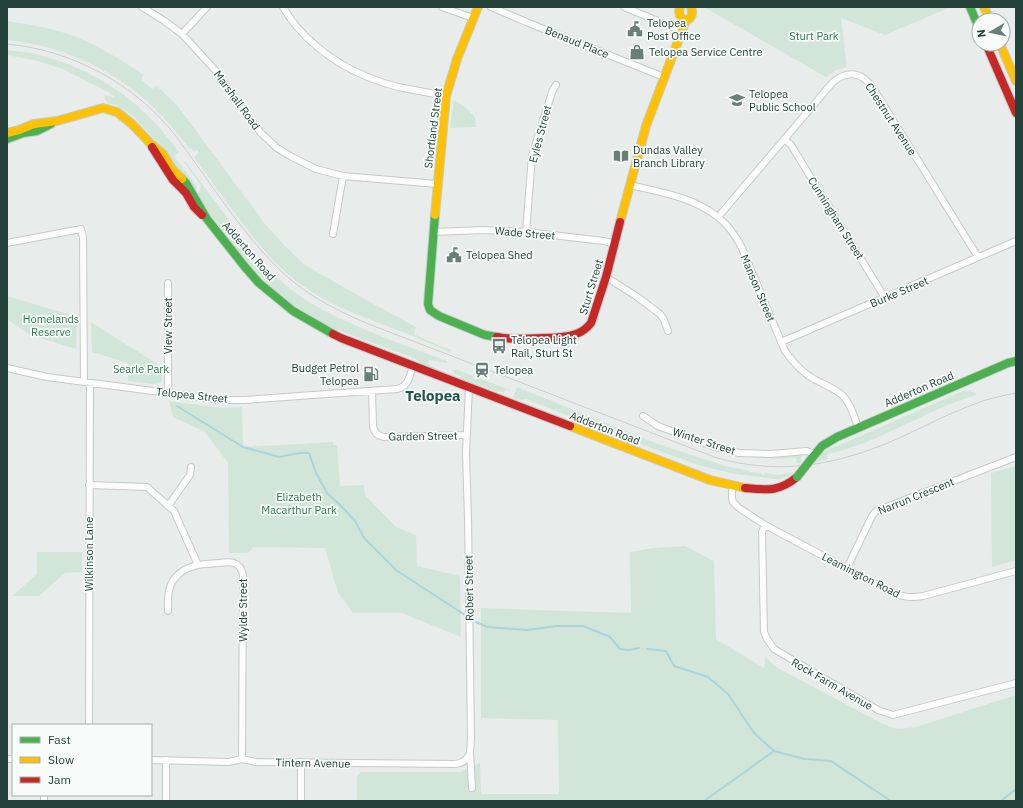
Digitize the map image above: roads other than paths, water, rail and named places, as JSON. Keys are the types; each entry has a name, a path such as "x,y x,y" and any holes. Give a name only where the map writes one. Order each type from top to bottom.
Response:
{"main road":[{"name":"Shortland Street","path":"433,232 446,96 457,59 478,7"},
{"path":"680,7 678,11 679,16 686,20"},
{"name":"Sturt Street","path":"433,232 428,304 430,310 438,316 488,336 515,340 573,336 587,328 591,324 606,277 646,126 686,20 693,14 691,7"},
{"path":"989,52 1016,113"},
{"path":"1003,52 1016,81"},
{"name":"Adderton Road","path":"7,133 34,124 57,121 103,108 117,112 163,154 172,169 186,183 207,219 259,283 293,311 341,338 692,474 732,486 765,489 778,488 789,484 797,477 822,446 829,441 858,427 1008,363 1016,361"},
{"name":"Adderton Road","path":"7,139 23,133 37,131 57,121"}],"street":[{"name":"Marshall Road","path":"142,7 182,34 216,71 260,132 277,148 302,163 316,169 343,176 437,184"},
{"path":"182,34 207,7"},
{"path":"283,7 296,26 314,44 332,58 356,72 375,80 446,96"},
{"path":"442,7 473,18"},
{"name":"Benaud Place","path":"491,7 664,77"},
{"path":"624,7 682,31"},
{"name":"Chestnut Avenue","path":"718,217 830,86 837,79 852,74 862,76 873,88 978,258"},
{"name":"Eyles Street","path":"526,232 532,156 552,92 556,85"},
{"name":"Cunningham Street","path":"784,139 791,146 885,298"},
{"path":"333,234 343,176"},
{"name":"Manson Street","path":"630,185 687,200 701,206 718,217 731,230 741,246 781,342 791,360 812,379 842,395 849,406 858,427"},
{"name":"Wilkinson Lane","path":"7,243 81,229 83,238 90,485 89,724"},
{"name":"Wade Street","path":"433,232 484,230 526,232 604,241 615,244"},
{"name":"Burke Street","path":"781,342 1016,241"},
{"path":"606,277 636,296 660,314 668,331"},
{"name":"View Street","path":"168,282 168,393"},
{"name":"Telopea Street","path":"7,368 47,377 212,400 226,400 397,389 404,386 408,380 412,366"},
{"name":"Robert Street","path":"469,387 466,453 469,577 470,752 472,788"},
{"name":"Garden Street","path":"372,391 373,426 378,435 384,437 466,435"},
{"name":"Winter Street","path":"643,416 658,426 715,447 739,452 771,454 807,451 813,456"},
{"name":"Narrun Crescent","path":"847,568 872,516 876,511 1016,457"},
{"path":"168,506 190,475 191,467"},
{"path":"90,485 146,487 174,511 198,565"},
{"name":"Leamington Road","path":"732,486 732,498 736,506 765,525 891,592 906,597 912,598 923,596 1016,571"},
{"name":"Rock Farm Avenue","path":"765,525 762,532 764,632 774,650 878,710 894,715 1016,683"},
{"name":"Wylde Street","path":"168,611 169,590 172,582 181,572 188,568 198,565 229,562 235,563 242,570 242,759"},
{"name":"Tintern Avenue","path":"152,760 229,762 242,759 256,762 458,764 467,759 470,752"},
{"path":"166,760 166,801"},
{"path":"301,762 301,801"}],"waterway":[{"path":"177,406 243,447 279,457 299,453 309,453 316,473 327,493 355,521 364,538 396,570 465,615"},
{"path":"476,622 488,627 528,630 556,626 583,626 610,637 620,649 629,650 639,648"},
{"path":"647,649 666,651 674,666 708,677 728,694 754,733 774,751 805,759 831,761 891,801"},
{"path":"704,801 774,751"},
{"path":"1001,801 1016,789"}],"tram line":[{"path":"7,44 55,54 78,62 121,85 141,100 175,135 237,221 264,254 289,278 320,300 366,323 717,458 737,463 777,467 816,464 835,460 875,448 977,403 1016,393"}],"place":[{"name":"Telopea Post Office","path":"635,29"},
{"name":"Telopea Service Centre","path":"637,52"},
{"name":"Telopea Public School","path":"737,100"},
{"name":"Dundas Valley Branch Library","path":"621,156"},
{"name":"Telopea Shed","path":"454,255"},
{"name":"Telopea Light Rail, Sturt St","path":"499,346"},
{"name":"Telopea","path":"482,370"},
{"name":"Budget Petrol Telopea","path":"371,374"}],"district":[{"name":"Telopea","path":"433,396"}],"park label":[{"name":"Sturt Park","path":"814,36"},
{"name":"Homelands Reserve","path":"51,325"},
{"name":"Searle Park","path":"141,369"},
{"name":"Elizabeth Macarthur Park","path":"299,503"}]}
